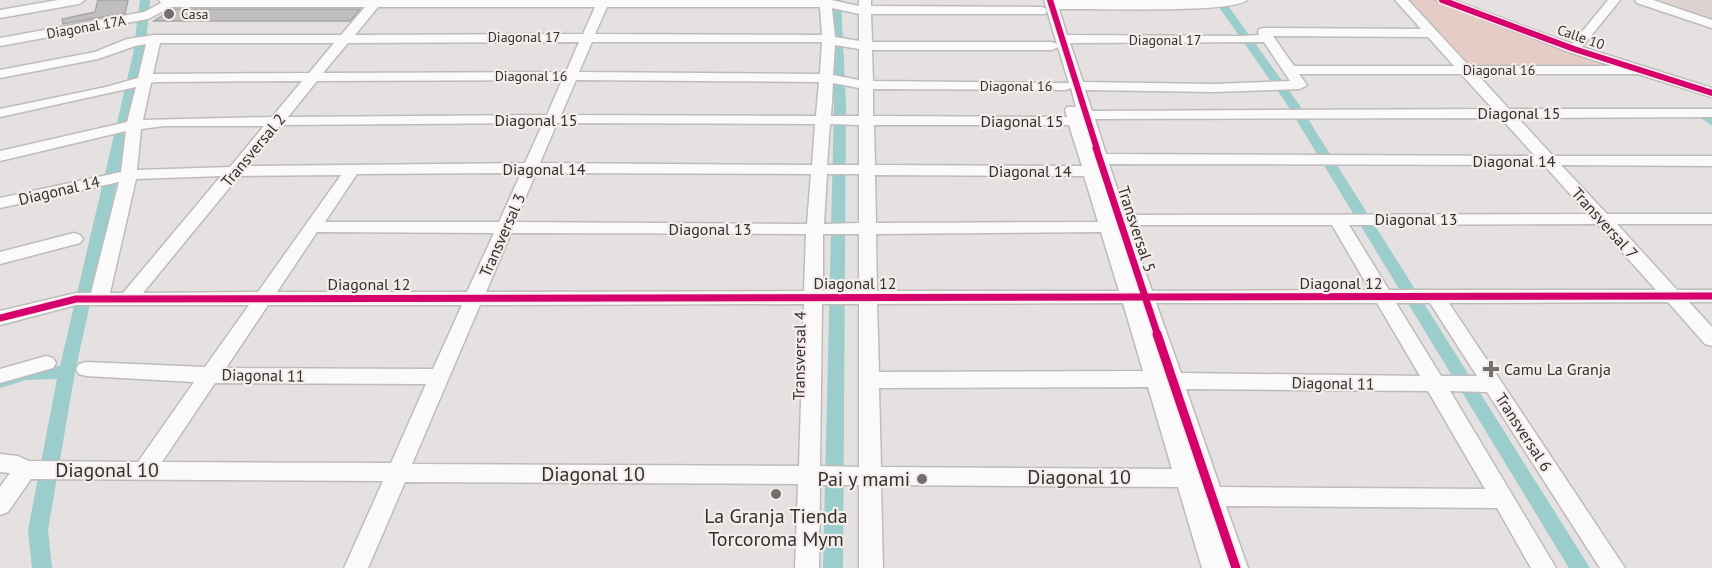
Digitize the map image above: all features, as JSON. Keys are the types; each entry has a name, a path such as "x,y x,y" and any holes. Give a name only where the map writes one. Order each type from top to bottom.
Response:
{"street":[{"path":"0,14 79,0"},
{"path":"167,1 827,2 862,7 1219,3 1241,0"},
{"name":"Transversal 7","path":"1401,0 1712,339"},
{"name":"Calle 10","path":"1442,0 1574,50 1712,93"},
{"path":"1574,50 1614,0"},
{"path":"1641,0 1712,24"},
{"name":"Diagonal 17A","path":"0,42 147,15 167,1"},
{"name":"Transversal 2","path":"128,298 237,171 376,1"},
{"name":"Transversal 3","path":"356,568 604,1"},
{"name":"Transversal 4","path":"807,568 816,476 819,229 822,171 829,121 829,79 836,39 827,2"},
{"name":"Transversal 5","path":"1045,4 1164,380 1212,496 1236,568"},
{"path":"862,7 866,46 860,85 860,121 867,171 859,228 869,380 864,476 871,568"},
{"path":"89,299 121,177 139,82 139,41 129,19"},
{"name":"Diagonal 17","path":"0,74 98,55 139,41 588,37 836,39 866,46 1246,40 1265,35 1431,33"},
{"path":"1265,35 1289,70 1303,97"},
{"name":"Diagonal 16","path":"1289,70 1636,70"},
{"name":"Diagonal 16","path":"0,113 108,91 139,82 314,76 829,79 860,85 1261,86 1303,97"},
{"path":"1261,86 1287,113"},
{"name":"Diagonal 15","path":"0,156 131,126 164,122 552,119 860,121 1081,118 1287,113 1303,97 1505,113 1712,113"},
{"name":"Diagonal 14","path":"0,203 121,177 237,171 531,168 867,171 1307,160 1712,161"},
{"path":"144,471 351,170"},
{"path":"1341,219 1544,568"},
{"name":"Diagonal 13","path":"313,227 819,229 1341,219 1712,219"},
{"path":"0,258 74,239"},
{"name":"Transversal 6","path":"1427,296 1493,384 1613,568"},
{"name":"Diagonal 12","path":"0,318 89,299 128,298 1712,296"},
{"path":"0,376 46,363"},
{"name":"Diagonal 11","path":"86,369 212,375 439,377"},
{"name":"Diagonal 11","path":"869,380 1164,380 1493,384"},
{"name":"Transversal 5","path":"1164,380 1187,478 1214,568"},
{"name":"Diagonal 10","path":"0,463 34,470 1187,478"},
{"path":"0,505 34,470"},
{"path":"1212,496 1503,499"}],"shaded area":[{"path":"1401,0 1442,0 1637,70 1466,70"},
{"path":"1655,0 1712,0 1712,20"}],"building":[{"path":"98,0 128,0 125,13 63,24 62,19 95,12"},
{"path":"172,9 360,9 350,21 154,21"}],"waterway":[{"path":"67,372 139,54 145,0"},
{"path":"833,568 840,104 836,0"},
{"path":"1219,0 1292,103 1580,568"},
{"path":"1703,115 1712,122"},
{"path":"0,382 26,374 67,372"},
{"path":"42,568 38,530 67,372"}],"cycle path":[{"path":"1050,0 1119,220 1236,568"},
{"path":"1442,0 1574,49 1712,93"},
{"path":"0,318 76,299 1712,296"}],"place":[{"name":"Casa","path":"169,14"},
{"name":"Camu La Granja","path":"1491,369"},
{"name":"Pai y mami","path":"922,479"},
{"name":"La Granja Tienda Torcoroma Mym","path":"776,494"}]}
